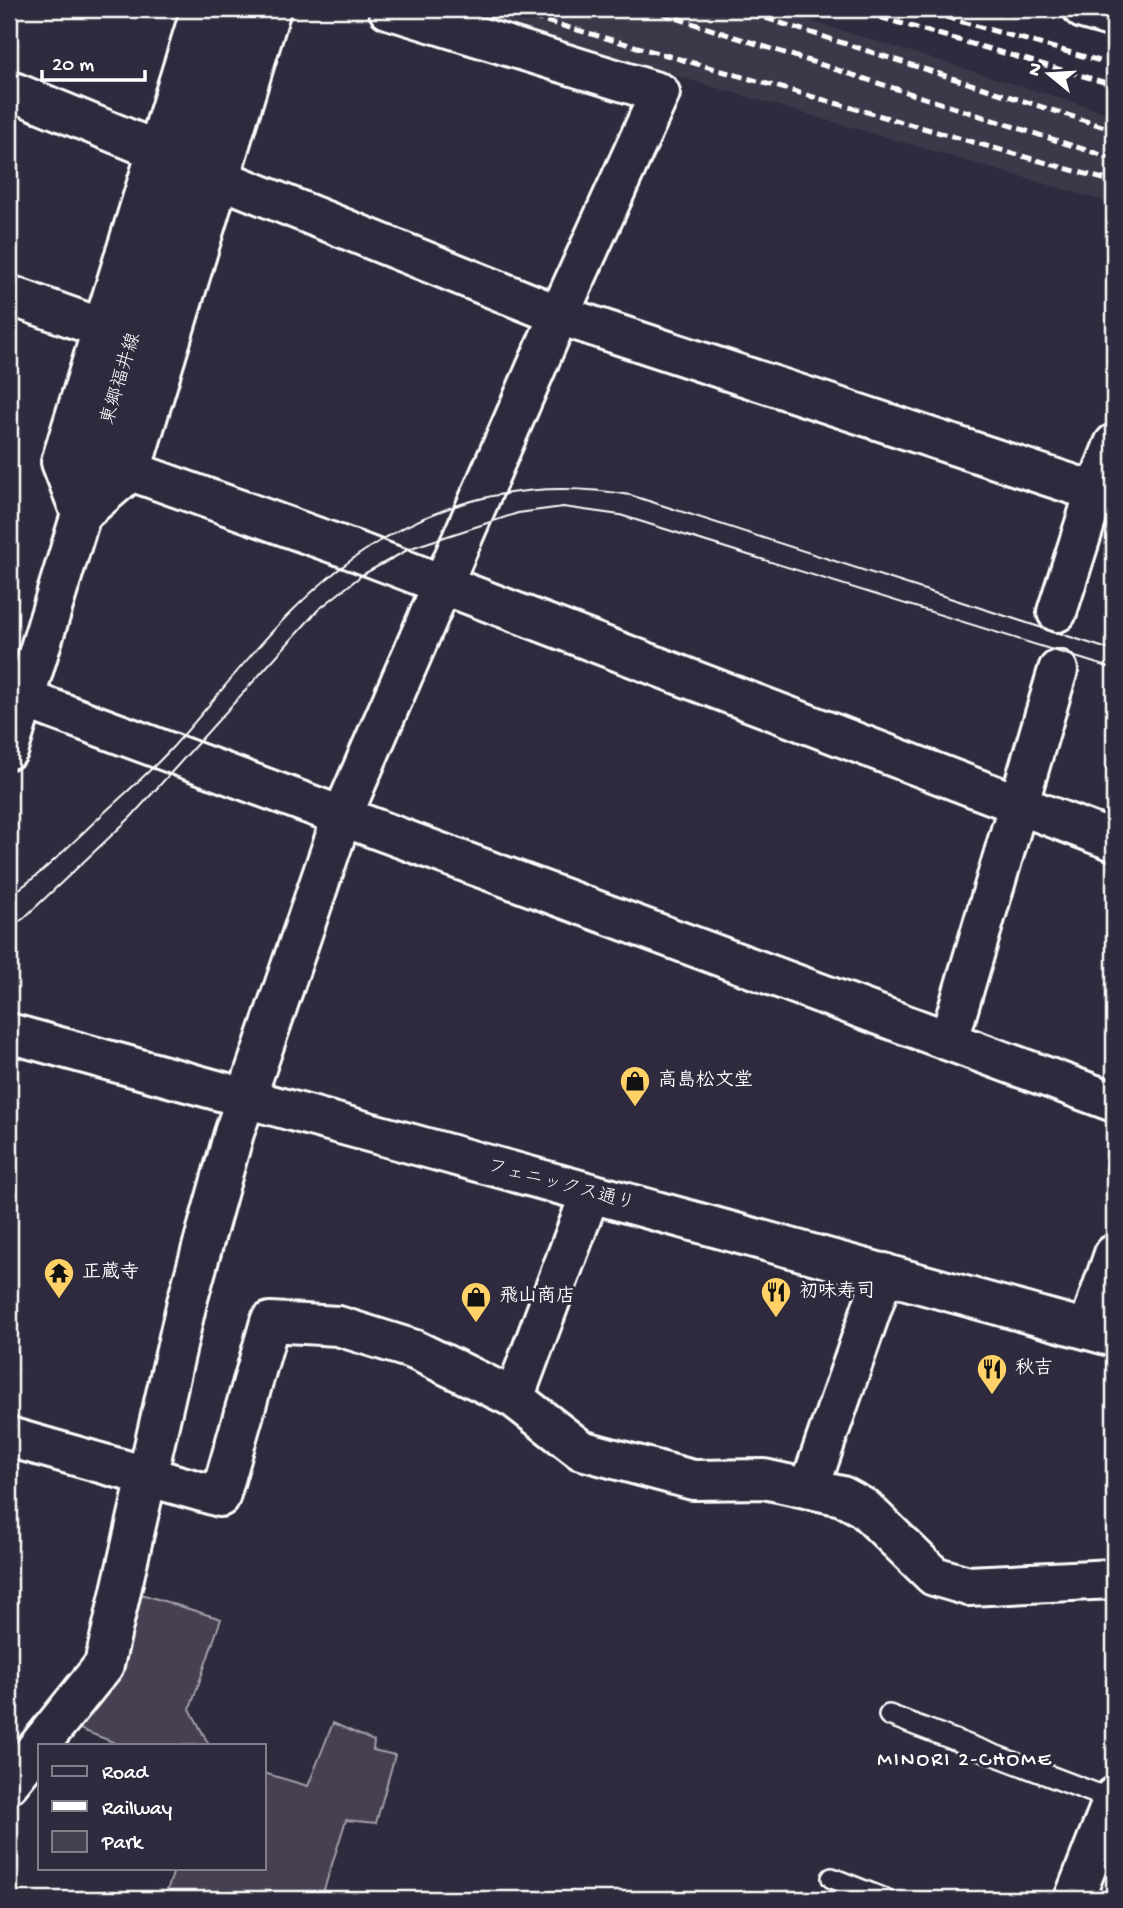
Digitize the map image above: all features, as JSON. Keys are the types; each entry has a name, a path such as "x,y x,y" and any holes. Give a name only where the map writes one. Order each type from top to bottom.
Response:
{"street":[{"path":"201,9 61,462 81,514 131,471 271,9"},
{"name":"東郷福井線","path":"9,749 236,9"},
{"path":"40,1744 104,1665 149,1478 187,1302 244,1099 344,814 559,315 660,93 388,9"},
{"path":"1083,9 1114,18"},
{"path":"9,90 158,151"},
{"path":"219,178 559,315 1105,495"},
{"path":"9,295 104,329"},
{"path":"1058,612 1105,495 1114,444"},
{"path":"131,471 1114,841"},
{"path":"949,1040 1016,804 1058,670"},
{"path":"25,699 344,814 1114,1101"},
{"name":"フェニックス通り","path":"9,1033 1101,1333"},
{"path":"514,1398 590,1194"},
{"path":"1101,1333 1114,1254"},
{"path":"808,1489 884,1273"},
{"path":"9,1437 220,1497 270,1322 338,1326 415,1350 514,1398 582,1450 694,1479 764,1479 842,1496 864,1508 934,1576 968,1586 1114,1579"},
{"path":"9,1783 38,1747"},
{"path":"1074,1899 1114,1799"}],"lane":[{"path":"890,1716 1114,1799"},
{"path":"832,1878 885,1899"}],"shaded area":[{"path":"447,9 773,9 1114,115 1114,204"}],"green space":[{"path":"138,1593 221,1619 190,1709 208,1744 118,1744 74,1727"},
{"path":"333,1723 374,1741 373,1750 395,1755 376,1823 346,1820 321,1899 164,1899 174,1870 266,1870 266,1774 308,1786"}],"tram line":[{"path":"9,896 50,863 160,760 277,626 329,577 367,549 406,526 447,509 490,496 535,490 581,489 630,495 1114,651"},
{"path":"9,927 23,919 131,817 318,610 362,575 411,548 518,513 563,507 620,515 1114,669"}],"railway":[{"path":"503,9 1114,182"},
{"path":"648,9 1114,159"},
{"path":"737,9 1114,130"},
{"path":"851,9 1114,85"},
{"path":"917,9 1114,65"}],"place":[{"name":"高島松文堂","path":"635,1108"},
{"name":"正蔵寺","path":"59,1300"},
{"name":"初味寿司","path":"776,1319"},
{"name":"飛山商店","path":"476,1324"},
{"name":"秋吉","path":"992,1396"}],"district":[{"name":"MINORI 2-CHOME","path":"965,1761"}]}
